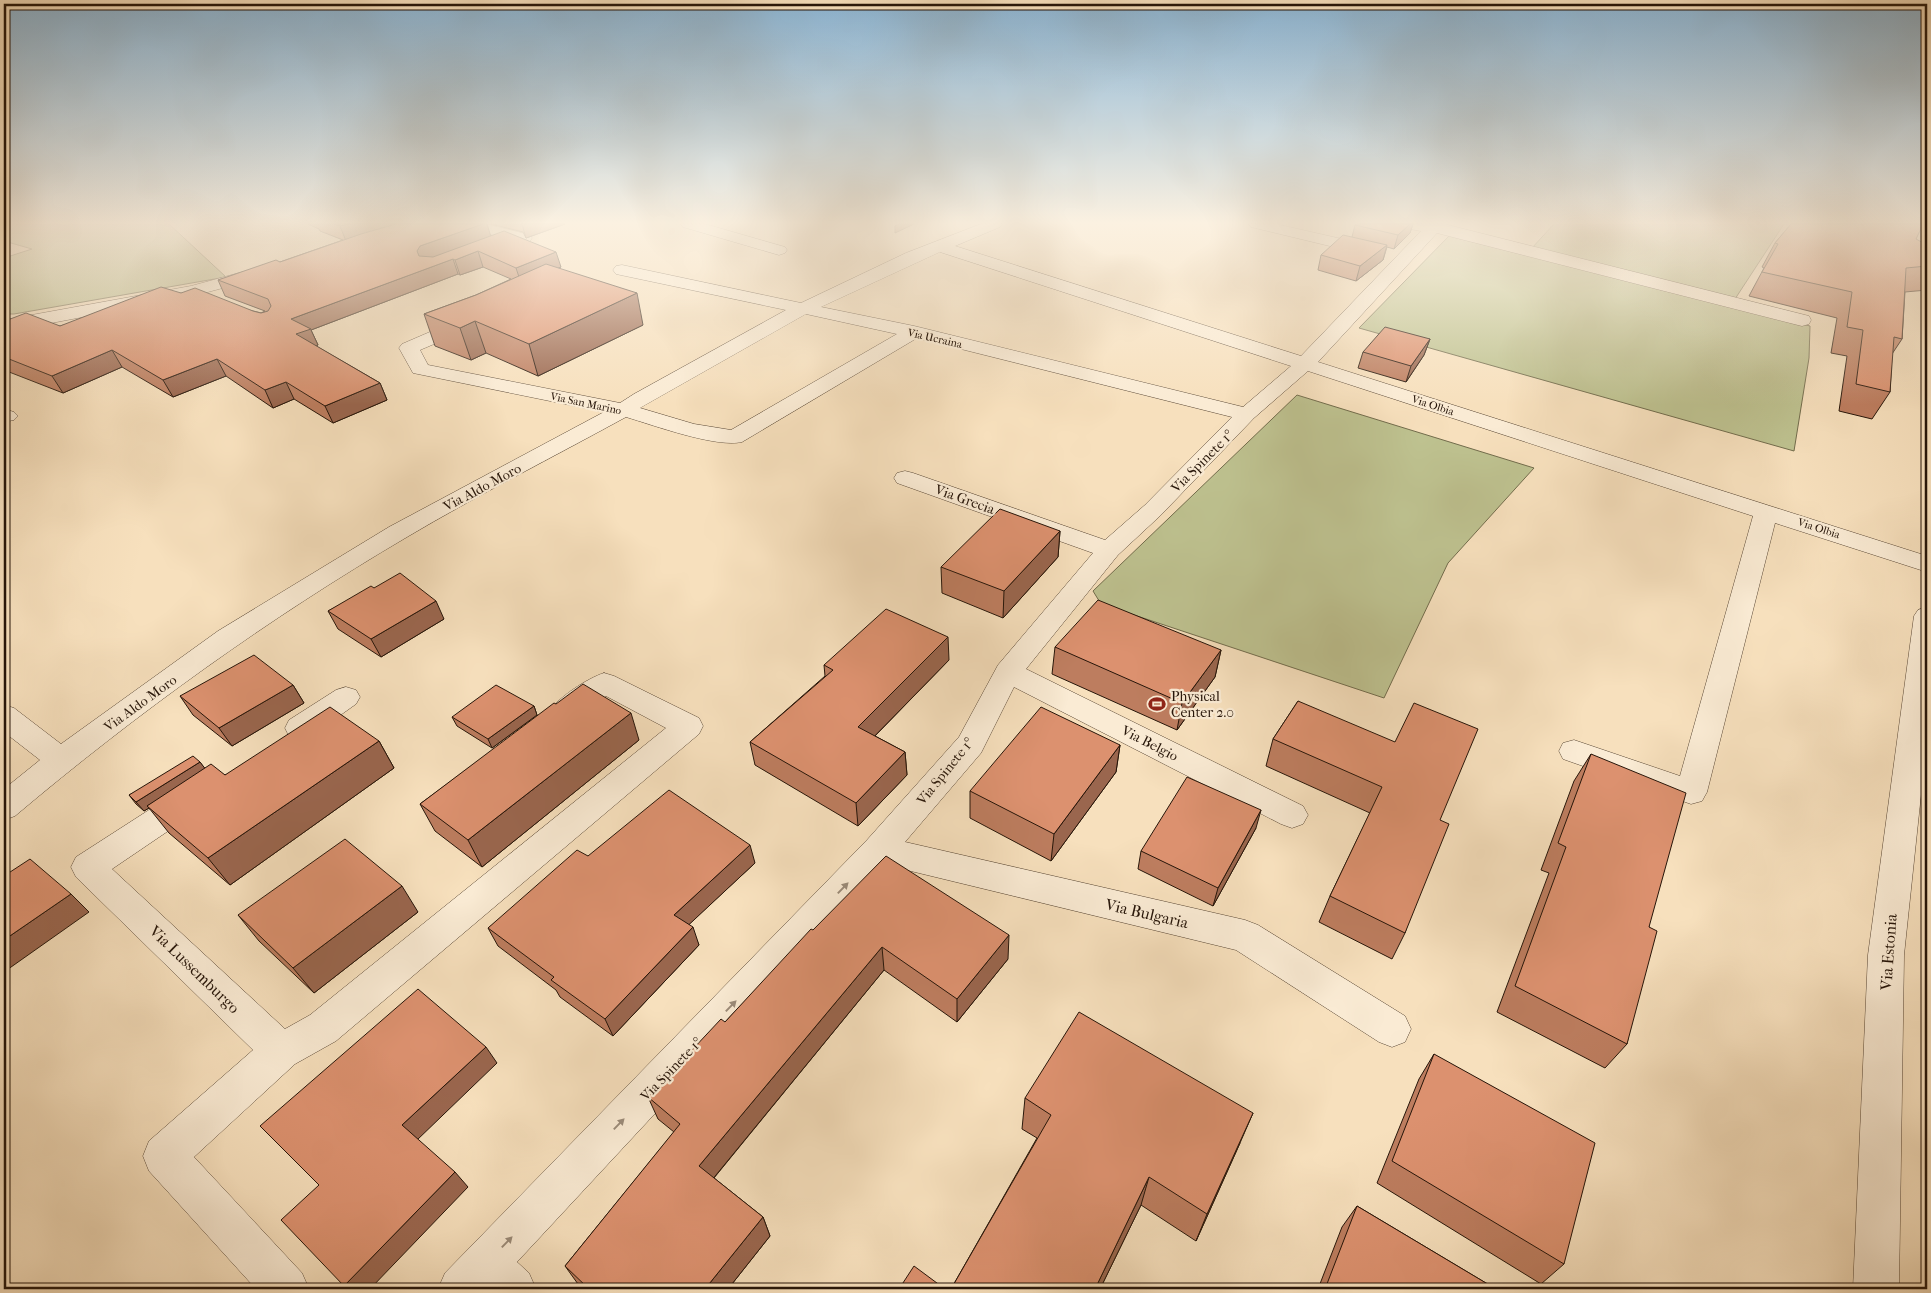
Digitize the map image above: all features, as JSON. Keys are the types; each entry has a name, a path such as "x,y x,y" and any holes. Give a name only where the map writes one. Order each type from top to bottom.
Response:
{"street":[{"path":"4,326 193,291 217,284"},
{"name":"Via Ucraina","path":"691,284 914,332 1247,414"},
{"name":"Via Aldo Moro","path":"4,807 61,760 228,638 398,532 624,410 641,398 804,308 854,284"},
{"name":"Via Olbia","path":"1058,284 1927,564"},
{"name":"Via Spinete 1°","path":"487,1281 879,850 970,745 1008,672 1109,550 1153,510 1247,414 1305,364 1379,284"},
{"path":"1663,284 1802,320"},
{"path":"193,291 218,301"},
{"name":"Via San Marino","path":"481,317 409,348 420,368 624,410 691,430 734,437 914,332"},
{"name":"Via Grecia","path":"905,478 1109,550"},
{"path":"1574,751 1691,792 1757,551 1766,511"},
{"name":"Via Estonia","path":"1876,1289 1886,954 1927,616"},
{"name":"Via Belgio","path":"1008,672 1292,815"},
{"path":"286,1289 164,1156 282,1051 323,1028 688,726 604,683 542,730"},
{"path":"271,746 346,697"},
{"path":"4,716 61,760"},
{"name":"Via Lussemburgo","path":"221,779 88,867 282,1051"},
{"name":"Via Bulgaria","path":"879,850 1245,936 1392,1029"}],"green space":[{"path":"4,284 184,284 14,314 4,314"},
{"path":"1402,284 1643,284 1810,326 1809,358 1794,451 1359,328"},
{"path":"1675,284 1745,284 1735,299"},
{"path":"1297,395 1534,468 1448,563 1384,698 1101,604 1093,591"}],"building":[{"path":"229,284 385,284 291,319 311,329 296,334 380,383 325,406 286,382 265,390 217,359 163,380 112,350 52,376 4,357 4,320 26,313 60,326 161,287 181,293 195,288 261,313 268,311 271,306 268,299"},
{"path":"500,284 610,284 637,293 529,344 475,321 460,328 424,314"},
{"path":"1818,284 1905,284 1902,339 1894,337 1890,392 1856,384 1863,330 1847,327 1852,292"},
{"path":"1385,327 1430,339 1411,366 1363,352"},
{"path":"1000,509 1060,531 1004,591 941,567"},
{"path":"400,573 436,601 371,639 328,611 371,586 374,588"},
{"path":"1098,600 1221,650 1182,703 1055,647"},
{"path":"886,609 948,637 858,727 905,752 856,803 750,742 833,670 824,665"},
{"path":"254,655 293,685 219,728 180,696"},
{"path":"583,684 631,713 468,840 420,804 554,703 556,704"},
{"path":"496,685 534,706 488,739 452,717"},
{"path":"1298,701 1395,742 1414,703 1478,729 1440,820 1449,824 1405,933 1330,896 1382,787 1273,739"},
{"path":"330,707 379,741 208,858 147,806 211,764 225,775"},
{"path":"1041,707 1120,745 1054,834 970,791"},
{"path":"1591,754 1686,793 1649,927 1657,931 1627,1044 1515,986 1566,847 1558,843"},
{"path":"193,756 200,762 136,802 129,795"},
{"path":"1187,777 1261,810 1218,888 1141,851"},
{"path":"669,790 750,845 674,915 693,927 605,1019 551,980 554,977 488,928 577,850 588,856"},
{"path":"345,839 402,886 293,968 238,915"},
{"path":"886,856 1009,935 957,999 882,947 699,1166 763,1217 705,1289 589,1289 565,1266 680,1124 648,1097 721,1019 725,1022 811,929 813,930"},
{"path":"30,859 71,894 4,940 4,876"},
{"path":"418,989 486,1047 402,1125 455,1172 344,1286 281,1220 319,1185 260,1126"},
{"path":"1079,1012 1253,1113 1207,1214 1149,1177 1095,1289 951,1289 1051,1115 1025,1098"},
{"path":"1434,1054 1595,1143 1564,1264 1392,1161"},
{"path":"1357,1206 1496,1289 1325,1289"},
{"path":"914,1266 945,1289 899,1289"}],"place":[{"name":"Physical Center 2.0","path":"1157,704"}]}
